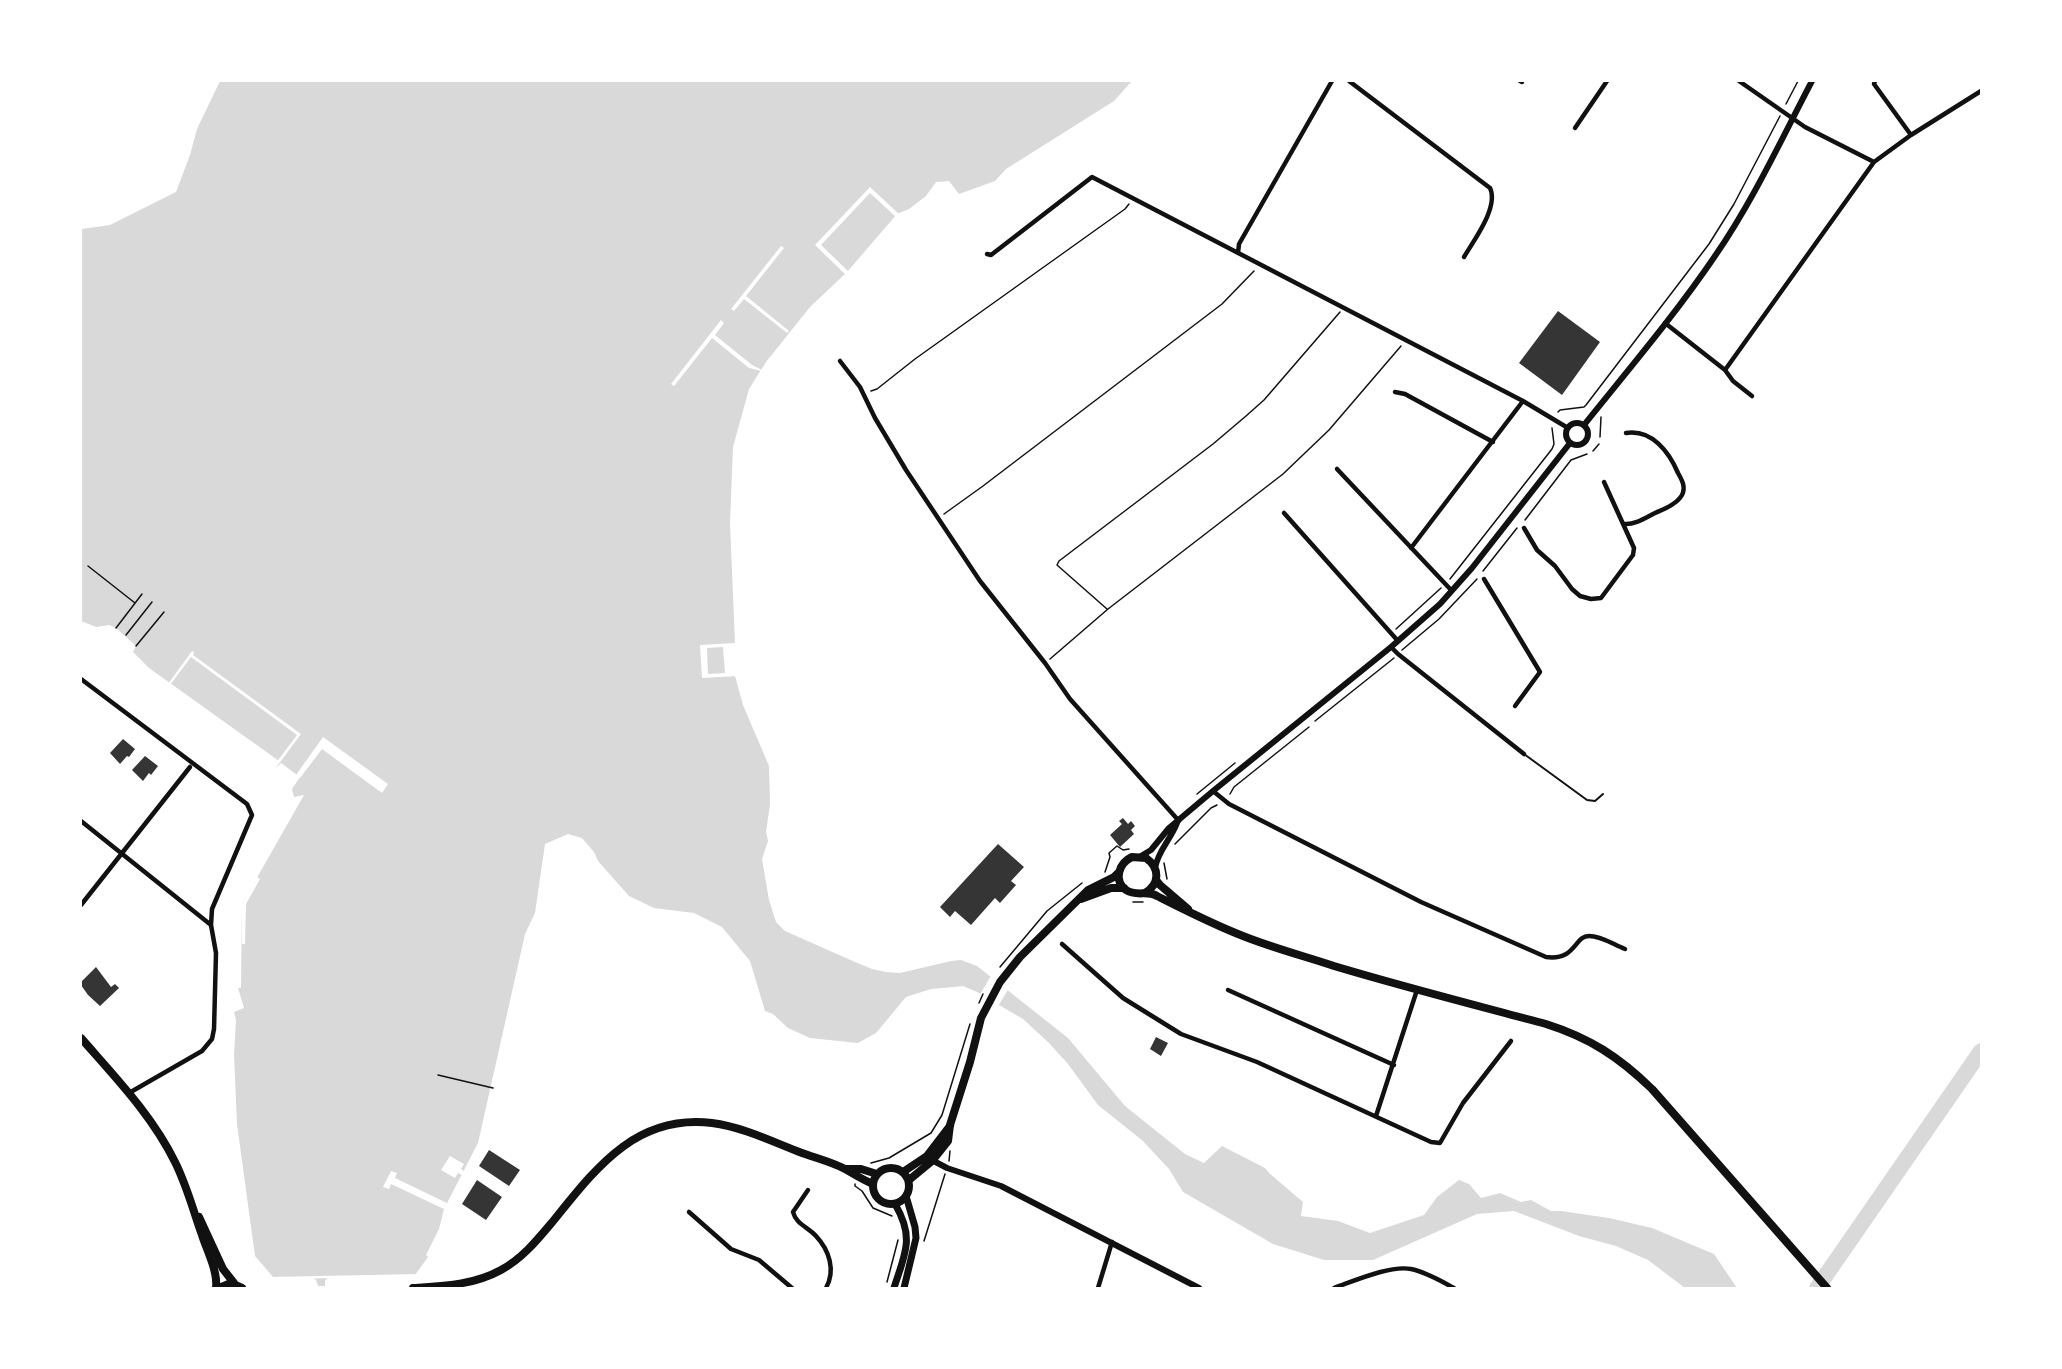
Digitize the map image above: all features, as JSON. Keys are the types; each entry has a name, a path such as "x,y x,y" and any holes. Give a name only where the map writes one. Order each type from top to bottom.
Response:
{"main road":[{"path":"909,1180 948,1141 950,1125 977,1032 986,1006 1003,971 1088,890 1114,877 1127,859 1141,856 1150,860 1155,868 1156,880 1160,885 1191,912"},
{"path":"1119,872 1120,883 1133,894 1153,894 1171,905 1191,912 1222,928 1278,949 1568,1031 1599,1046 1622,1061 1652,1089 1827,1288"},
{"path":"1144,893 1150,890 1156,880"},
{"path":"1080,899 1111,888 1124,888"},
{"path":"81,1038 129,1093 168,1147 195,1210 218,1288 224,1284 234,1283"},
{"path":"413,1288 471,1282 503,1269 535,1242 594,1170 612,1154 636,1138 659,1128 700,1122 724,1125 844,1169 873,1184"},
{"path":"903,1172 930,1158"},
{"path":"889,1167 903,1172 910,1185 906,1196 895,1204 888,1204 877,1197 873,1184 876,1174 889,1167"},
{"path":"844,1169 861,1169 876,1174"},
{"path":"904,1288 916,1238 906,1196"},
{"path":"894,1288 907,1237 904,1218 895,1204"},
{"path":"195,1210 223,1269 234,1283 242,1288"}],"street":[{"path":"1238,253 1239,244 1332,81"},
{"path":"1349,81 1490,188 1493,194 1490,211 1464,257"},
{"path":"1575,128 1607,81"},
{"path":"1739,81 1805,127 1874,162"},
{"path":"1584,426 1717,254 1761,179 1812,81"},
{"path":"1875,81 1874,84 1911,135"},
{"path":"1725,370 1874,162 1911,135 1981,91"},
{"path":"987,254 991,255 1092,177 1522,401 1568,428"},
{"path":"1665,323 1725,370 1733,381 1752,396"},
{"path":"840,361 864,394 875,418 906,470 980,581 1045,663 1070,699 1178,822"},
{"path":"1395,392 1405,394 1493,442"},
{"path":"1411,548 1522,401"},
{"path":"1575,423 1584,426 1588,433 1586,440 1580,445 1570,443 1566,436 1568,428 1575,423"},
{"path":"1624,524 1635,523 1672,505 1681,498 1684,486 1663,447 1643,433 1626,433"},
{"path":"1141,856 1151,850 1169,828 1391,647 1452,591 1570,443"},
{"path":"1337,469 1452,591"},
{"path":"1524,528 1537,550 1554,566 1572,589 1580,596 1591,599 1601,598 1634,555 1634,548 1604,482"},
{"path":"1284,513 1398,641"},
{"path":"1484,579 1540,672 1515,706"},
{"path":"1391,647 1524,754"},
{"path":"81,679 247,804 252,815 214,903 211,925 216,953 212,1040 202,1051 129,1093"},
{"path":"81,905 190,767"},
{"path":"1213,791 1229,804 1421,902 1546,957 1563,956 1571,952 1581,938 1586,936 1599,938 1625,949"},
{"path":"81,821 211,925"},
{"path":"1155,868 1159,855 1178,822"},
{"path":"1062,944 1123,998 1181,1034 1257,1062 1431,1142 1440,1143 1462,1103 1511,1041"},
{"path":"1228,990 1394,1065"},
{"path":"1376,1116 1417,990"},
{"path":"930,1158 947,1168 1001,1186 1200,1288"},
{"path":"808,1190 793,1212 795,1219 815,1235 829,1254 831,1269 826,1288"},
{"path":"688,1212 731,1248 759,1260 792,1288"},
{"path":"1098,1288 1112,1242"},
{"path":"1334,1288 1397,1268 1417,1271 1454,1288"}],"lane":[{"path":"1524,754 1587,800 1595,801 1603,794"}],"path":[{"path":"1558,412 1586,405 1722,225 1798,81"},
{"path":"864,394 877,389 915,359 1125,209 1132,198"},
{"path":"939,518 1222,304 1259,264"},
{"path":"1108,609 1057,565 1059,561 1213,444 1252,411 1343,308"},
{"path":"1045,663 1108,609 1283,474 1329,430 1404,340"},
{"path":"1600,417 1602,418 1600,436"},
{"path":"1449,580 1552,449 1554,444 1551,424"},
{"path":"1593,451 1599,444"},
{"path":"1525,520 1571,460 1587,454"},
{"path":"1482,572 1517,527"},
{"path":"87,566 135,603"},
{"path":"1402,651 1439,619 1478,578"},
{"path":"1395,630 1442,588"},
{"path":"116,628 142,594"},
{"path":"126,635 152,602"},
{"path":"136,646 164,612"},
{"path":"1315,721 1394,658"},
{"path":"1228,798 1234,787 1309,727"},
{"path":"1173,847 1211,808 1221,803"},
{"path":"1165,858 1167,879 1170,883"},
{"path":"1003,971 1047,911 1080,884 1090,880"},
{"path":"863,1164 889,1158 931,1133 935,1128 945,1106 972,1021"},
{"path":"438,1075 493,1088"},
{"path":"855,1186 862,1191 873,1208 895,1218"},
{"path":"885,1288 898,1238"}],"shaded area":[{"path":"220,81 1132,81 1114,101 1006,169 995,181 959,194 949,181 936,182 926,196 909,209 897,214 847,272 810,307 766,362 749,389 733,447 730,523 735,676 743,705 769,766 770,804 766,832 768,841 762,859 769,900 776,922 785,931 872,969 900,973 961,960 977,966 1068,1038 1125,1106 1185,1154 1204,1163 1222,1146 1265,1168 1303,1202 1301,1216 1338,1221 1370,1233 1424,1215 1437,1197 1459,1180 1469,1184 1481,1198 1500,1193 1521,1202 1531,1200 1551,1211 1609,1218 1652,1228 1714,1254 1737,1288 1685,1288 1648,1260 1616,1246 1579,1236 1514,1211 1477,1214 1373,1260 1324,1260 1273,1244 1183,1192 1169,1169 1143,1141 1098,1105 1068,1064 1048,1042 1023,1019 977,992 963,986 931,989 906,997 876,1033 858,1043 810,1038 788,1028 773,1014 765,1011 750,961 722,927 694,913 654,908 629,896 598,861 594,852 582,838 568,834 545,844 535,913 525,934 478,1143 444,1209 439,1229 426,1255 428,1257 415,1275 329,1277 325,1281 325,1286 318,1286 312,1277 273,1277 255,1256 237,1124 234,1012 244,1008 238,988 241,988 242,904 304,795 294,797 292,789 300,777 281,763 276,768 279,761 149,668 133,652 136,646 116,628 109,625 96,627 81,621 81,229 110,225 176,192 197,129"}],"pier":[{"path":"870,187 901,216 897,218 870,193 821,245 850,273 847,276 815,245"},
{"path":"781,246 784,248 746,296 789,331 787,333 744,299 734,311 731,309"},
{"path":"721,320 724,323 715,335 752,365 762,370 749,368 712,338 674,386 671,384"},
{"path":"735,643 738,676 702,678 700,645","holes":["723,647 725,673 708,674 707,648"]},
{"path":"192,651 193,655 301,734 275,769 273,767 297,735 191,657 170,685 168,684"},
{"path":"323,737 388,784 382,793 322,749 300,778 296,775"},
{"path":"257,877 260,879 246,904 245,944 242,944 242,904"},
{"path":"992,974 1009,988 997,1008 979,996"},
{"path":"450,1156 464,1164 461,1169 464,1171 462,1175 458,1173 455,1178 441,1170"},
{"path":"391,1171 397,1173 395,1178 447,1203 444,1209 391,1184 389,1189 383,1187"},
{"path":"419,1274 417,1277 272,1279 269,1277"}],"building":[{"path":"1558,311 1600,342 1562,395 1519,363"},
{"path":"123,739 135,749 120,764 110,753"},
{"path":"145,756 158,766 143,781 132,770"},
{"path":"1123,818 1128,824 1131,821 1135,826 1131,830 1134,834 1120,847 1110,835 1122,824 1119,821"},
{"path":"998,844 1024,867 1011,881 1016,885 1000,903 995,898 971,925 955,911 950,917 940,907"},
{"path":"96,967 111,987 115,984 119,988 100,1006 81,985 81,982"},
{"path":"1156,1037 1168,1043 1161,1056 1150,1049"},
{"path":"489,1150 520,1170 509,1186 479,1166"},
{"path":"477,1180 502,1197 486,1220 462,1204"}],"waterway":[{"path":"1817,1288 1981,1051"}]}
